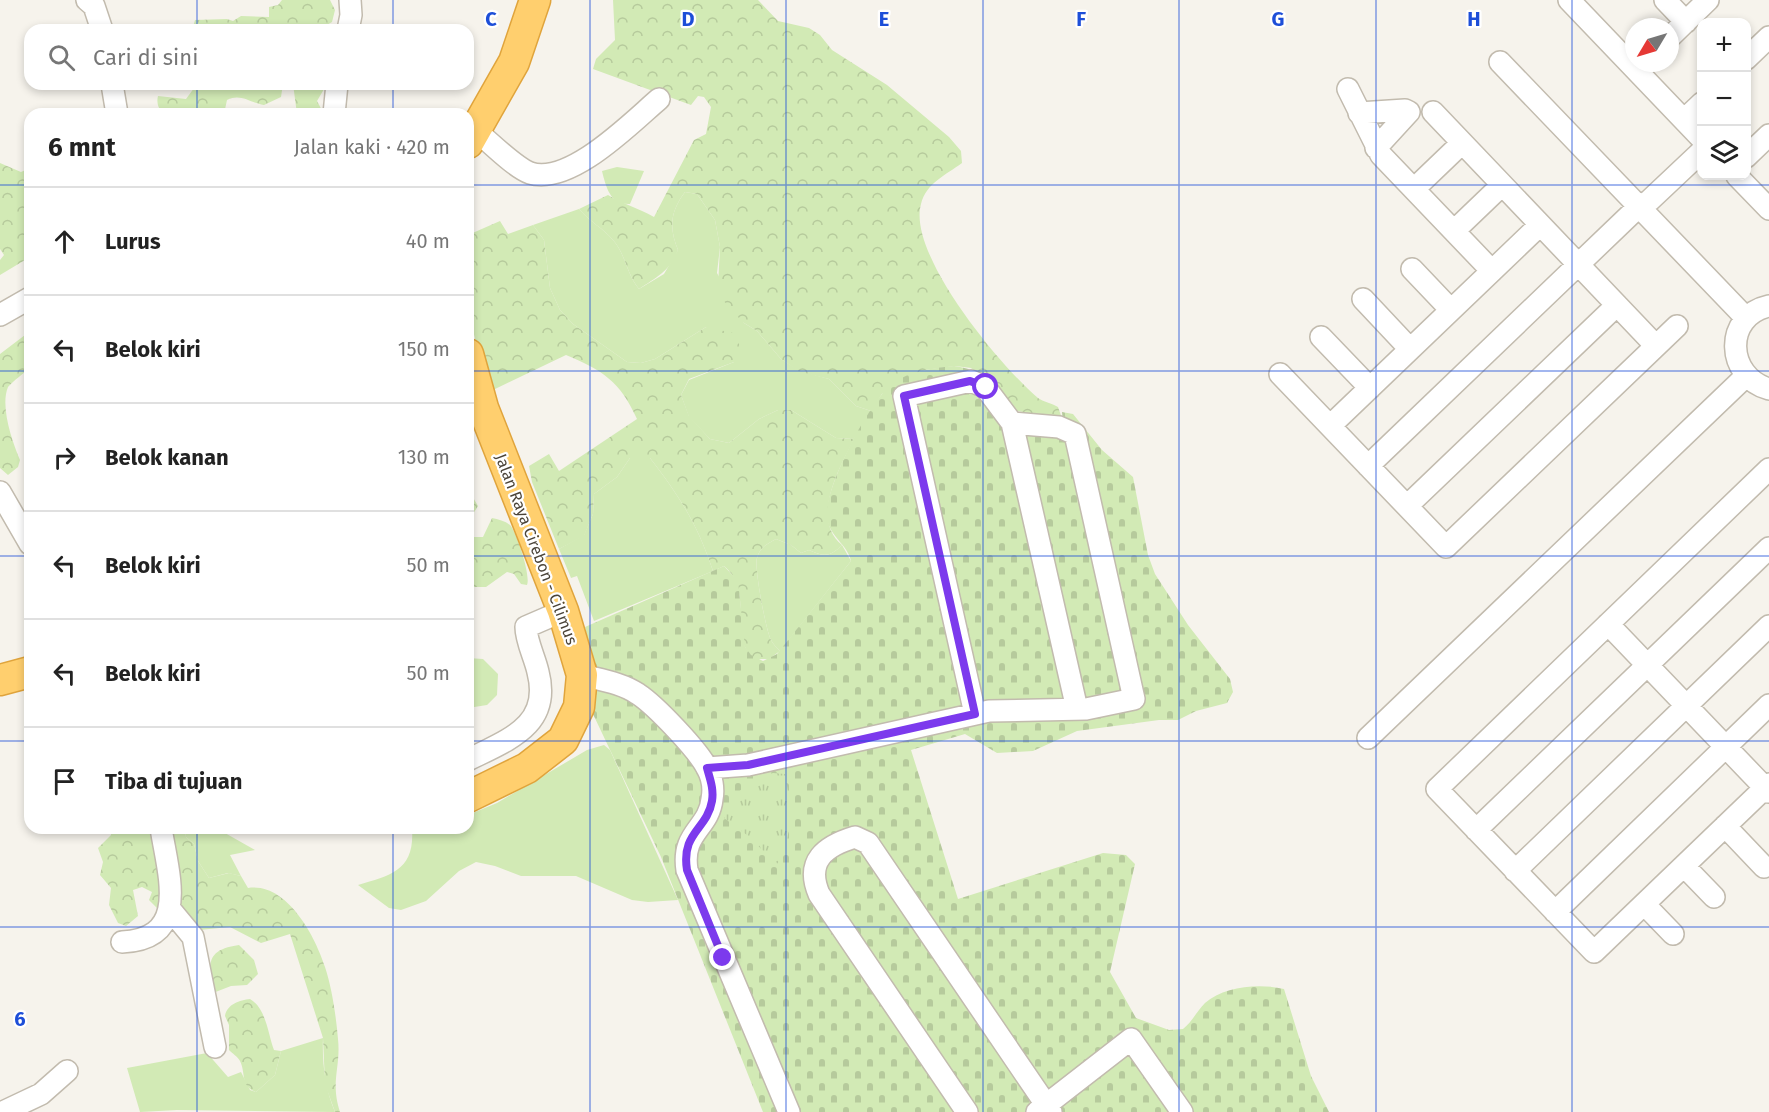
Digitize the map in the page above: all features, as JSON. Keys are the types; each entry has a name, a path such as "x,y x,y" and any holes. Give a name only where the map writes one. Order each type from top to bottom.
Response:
{"highway":[{"path":"474,132 514,62 535,0"},
{"name":"Jalan Raya Cirebon - Cilimus","path":"474,376 483,408 563,610 582,675 579,706 563,740 527,768 474,794"},
{"path":"0,680 24,674"}],"street":[{"path":"87,0 94,6 100,24"},
{"path":"349,24 350,0"},
{"path":"1569,0 1625,53"},
{"path":"1665,0 1686,22"},
{"path":"1679,29 1708,0"},
{"path":"1751,54 1769,37"},
{"path":"1500,62 1746,318"},
{"path":"1644,72 1697,134"},
{"path":"1348,89 1376,148 1492,271"},
{"path":"113,90 116,108"},
{"path":"335,108 336,90"},
{"path":"474,137 528,172 550,172 582,162 597,153 659,99"},
{"path":"1684,120 1697,107"},
{"path":"1359,113 1405,110 1409,112 1376,148"},
{"path":"1433,112 1656,346"},
{"path":"1751,152 1769,135"},
{"path":"1414,189 1462,143"},
{"path":"1368,466 1578,264 1697,155"},
{"path":"1741,180 1769,209"},
{"path":"1454,231 1502,185"},
{"path":"1330,426 1540,225"},
{"path":"1412,269 1451,310"},
{"path":"1363,299 1410,349"},
{"path":"0,315 24,301"},
{"path":"1407,506 1617,305"},
{"path":"1769,306 1746,318 1737,333 1735,352 1737,361 1746,376 1769,389"},
{"path":"1280,374 1446,547 1677,326"},
{"path":"1322,337 1370,388"},
{"path":"1368,738 1746,376"},
{"path":"975,714 904,396 970,381 986,387 1012,423 1077,709"},
{"path":"707,768 748,765 989,711 1077,709 1134,699 1075,434 1059,427 1012,423"},
{"path":"1608,624 1768,788 1725,826 1594,952 1437,789 1608,624 1769,469"},
{"path":"0,492 24,534"},
{"path":"1476,830 1769,548"},
{"path":"474,757 519,733 530,724 539,704 540,679 526,627 563,610"},
{"path":"1515,871 1769,627"},
{"path":"582,675 626,687 640,695 675,730 707,768 713,788 712,802 686,846 687,870 789,1112"},
{"path":"1555,912 1769,705"},
{"path":"1725,826 1764,867"},
{"path":"122,942 151,937 161,928 169,908 168,875 162,834"},
{"path":"967,1112 819,894 814,882 814,872 817,860 829,848 855,837 868,843 1045,1110 1131,1039 1182,1112"},
{"path":"1684,866 1714,897"},
{"path":"1644,904 1673,934"},
{"path":"169,908 193,937 215,1047"},
{"path":"3,1112 41,1094 67,1071"}],"green space":[{"path":"282,0 330,0 335,10 332,22 328,24 194,24 195,20 227,19 233,21 241,16 269,17 269,7 278,5"},
{"path":"613,0 758,0 778,21 809,28 820,35 832,50 887,85 949,137 961,151 962,163 937,180 927,190 921,204 920,225 928,251 960,308 981,336 1021,383 1042,401 1058,407 1063,421 1014,410 971,368 955,366 925,370 882,394 871,411 856,406 829,379 800,372 781,359 757,331 744,323 726,305 718,286 720,247 715,220 697,194 685,192 676,206 672,220 678,250 675,257 662,273 639,289 613,240 579,209 608,195 654,217 694,140 706,134 711,107 704,97 698,96 691,105 593,69 596,59 615,40"},
{"path":"193,90 282,90 281,97 264,105 241,98 232,98 227,100 225,108 160,108 157,101 158,96 186,99"},
{"path":"294,90 323,90 317,101 321,108 296,108"},
{"path":"0,163 21,172 24,171 24,261 0,275 0,260 4,255 0,249"},
{"path":"617,167 644,171 630,204 623,204 613,198 605,183 602,171"},
{"path":"685,192 697,194 715,220 720,247 717,273 744,323 757,331 781,359 800,371 829,379 856,406 871,411 854,439 836,438 791,410 778,410 759,419 729,443 710,439 689,417 681,395 689,380 734,362 706,327 655,359 641,363 627,362 573,324 560,310 550,288 544,240 533,225 579,209 613,240 639,289 664,274 678,250 672,220 676,206"},
{"path":"500,221 508,234 533,225 544,240 550,288 560,310 573,324 627,362 641,363 655,359 706,327 733,333 741,348 734,362 689,379 681,395 689,416 710,439 729,443 759,419 778,410 791,410 836,438 854,439 836,478 828,507 828,521 833,534 842,545 827,555 809,550 801,553 791,545 776,539 764,546 758,554 757,573 766,625 771,640 780,651 769,659 756,659 747,651 741,629 738,589 733,577 724,566 713,571 687,511 650,458 630,458 617,477 594,494 593,514 584,536 559,549 532,482 529,466 549,454 559,471 637,419 624,395 609,378 566,355 493,390 480,359 474,334 474,232"},
{"path":"24,336 24,373 8,387 6,395 8,424 20,460 18,467 8,475 0,468 0,354"},
{"path":"954,366 984,377 1004,402 1018,412 1063,421 1062,412 1073,414 1102,450 1133,477 1148,555 1155,574 1188,625 1230,679 1233,692 1227,703 1196,711 1178,720 1159,720 1077,731 1033,751 997,753 965,734 911,750 958,899 1103,853 1126,855 1135,864 1110,972 1136,1018 1169,1030 1183,1029 1205,1003 1222,993 1253,986 1284,989 1311,1076 1329,1112 763,1112 661,857 592,712 595,673 585,627 724,566 738,581 745,647 751,655 763,661 777,654 851,561 828,524 828,505 840,467 872,407 893,383 900,379 930,369"},
{"path":"630,458 650,458 661,472 694,524 713,571 594,621 577,576 571,578 559,549 584,535 593,514 594,494 617,477"},
{"path":"474,499 478,506 474,512"},
{"path":"492,518 510,525 520,545 528,580 527,585 521,584 514,574 507,572 486,587 474,587 474,537 483,537"},
{"path":"776,539 791,545 801,553 809,550 827,555 842,545 851,561 780,651 769,634 757,573 758,554 762,548"},
{"path":"474,658 483,659 498,674 497,695 487,705 474,707"},
{"path":"604,745 610,750 678,900 648,902 632,900 576,876 521,876 495,866 476,862 459,871 426,901 401,910 389,908 358,885 391,874 399,868 410,853 412,834 474,834 474,813 497,803 587,750"},
{"path":"773,773 785,774 789,808 786,846 776,865 751,838 724,818 742,788"},
{"path":"186,834 227,834 255,850 230,855 241,876 228,873 209,878 198,861 194,844"},
{"path":"186,834 194,844 198,861 209,878 229,873 241,876 248,888 262,888 275,893 297,913 314,940 330,984 339,1049 336,1092 340,1112 335,1112 325,1084 323,1038 290,934 261,943 230,927 199,930 161,912 149,900 152,892 142,887 133,890 138,916 126,926 118,923 109,905 111,888 100,875 103,862 98,848 111,835"},
{"path":"239,945 254,960 258,974 247,985 231,986 213,993 210,974 211,960 220,951"},
{"path":"250,999 263,1015 274,1050 281,1051 275,1075 256,1092 245,1083 240,1061 229,1050 229,1025 225,1016 228,1008"},
{"path":"323,1038 325,1075 335,1112 177,1110 140,1112 127,1068 207,1053 228,1077 241,1072 250,1090 256,1092 275,1075 281,1051"}],"route":[{"path":"723,958 687,870 685,857 686,846 707,814 712,802 713,788 707,768 748,765 975,714 904,396 970,381 986,387"}]}
